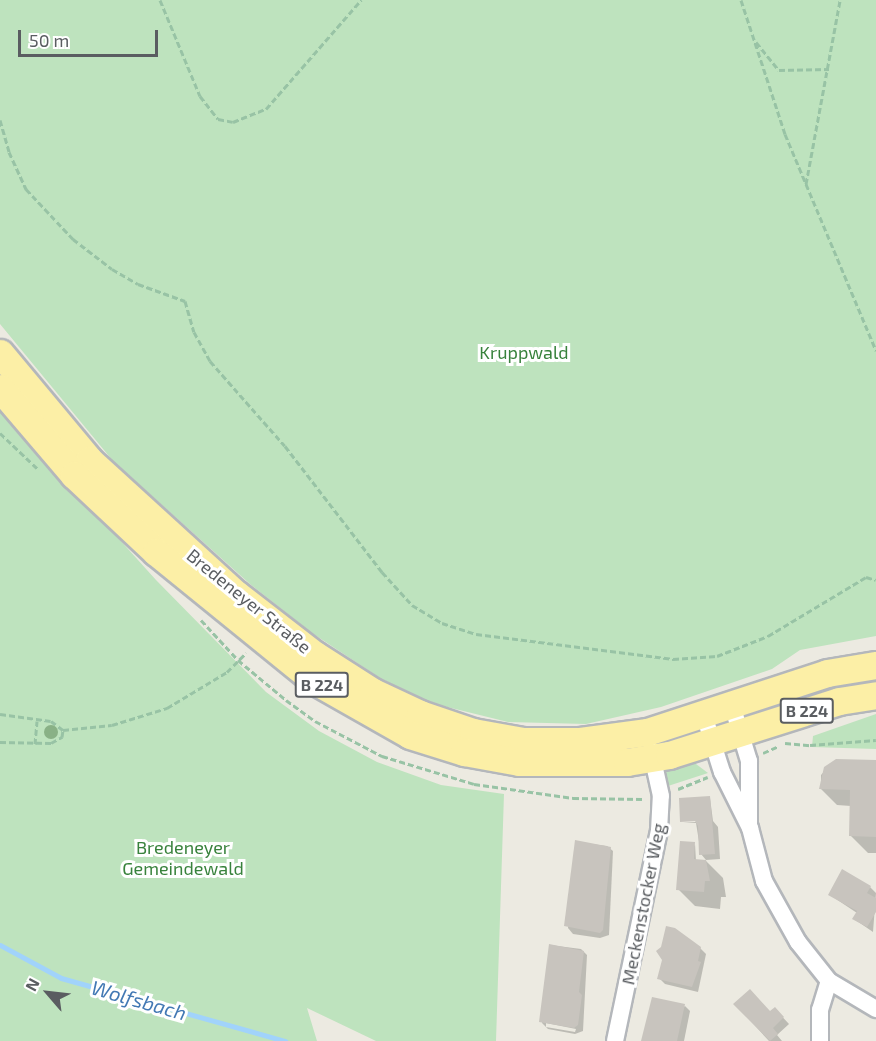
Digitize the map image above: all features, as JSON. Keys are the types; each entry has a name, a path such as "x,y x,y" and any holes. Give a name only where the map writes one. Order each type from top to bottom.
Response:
{"main road":[{"name":"Bredeneyer Straße","path":"0,352 89,460 149,518 236,594 315,655 373,692 420,714 473,732 523,741 650,744 711,741 839,701 876,695"},
{"name":"Bredeneyer Straße","path":"0,388 74,475 156,552 260,638 362,711 410,735 464,752 519,762 572,765 650,744 704,715 827,673 876,665"}],"street":[{"path":"732,705 740,733 755,761 750,828"},
{"path":"704,715 711,741 750,828 764,880 798,942 829,981 876,1009"},
{"name":"Meckenstocker Weg","path":"615,1041 659,831 661,796 650,744"},
{"path":"820,1041 820,1010 829,981"}],"path":[{"path":"160,0 208,110 218,119 233,122 266,109 361,0"},
{"path":"741,0 806,186 876,351"},
{"path":"806,186 840,0"},
{"path":"755,41 779,70 829,69"},
{"path":"0,120 9,152 26,189 73,239 112,268 138,284 185,301 194,332 210,360 285,446 382,572 412,605 441,623 476,634 673,659 717,656 768,636 866,577 876,580"},
{"path":"0,714 36,721 51,721 63,730 112,725 167,708 196,693 238,660"},
{"path":"35,744 36,721"},
{"path":"0,742 51,743 62,737 63,730"},
{"path":"755,761 772,748 785,743 810,745 876,740"},
{"path":"755,761 772,748"}],"green space":[{"name":"Kruppwald","path":"0,0 876,0 876,636 800,650 772,669 661,707 586,724 508,722 431,703 380,678 312,633 250,584 113,461 0,324"},
{"name":"Bredeneyer Gemeindewald","path":"0,407 156,580 266,692 319,731 377,762 441,785 504,794 496,1041 376,1041 307,1008 317,1041 0,1041"},
{"path":"876,714 876,749 812,747 813,736"},
{"path":"692,761 708,773 668,786 666,772 670,767"}],"building":[{"path":"836,759 876,760 876,837 849,836 850,790 819,789 824,767"},
{"path":"710,796 715,854 699,855 698,826 695,821 680,822 679,798"},
{"path":"575,840 611,847 603,930 600,933 564,926"},
{"path":"680,841 695,842 694,859 706,860 710,881 705,881 704,892 676,890"},
{"path":"842,869 871,886 867,893 876,898 876,912 867,927 852,919 857,911 828,895"},
{"path":"666,926 675,928 701,947 698,961 701,962 692,987 657,979 662,960 656,951 661,947"},
{"path":"549,944 584,951 579,992 582,995 578,1025 574,1028 539,1022"},
{"path":"750,989 770,1011 775,1007 784,1017 773,1028 778,1034 770,1041 733,1004"},
{"path":"652,997 685,1004 677,1041 641,1041"}],"waterway":[{"name":"Wolfsbach","path":"0,945 61,978 285,1041"}]}
